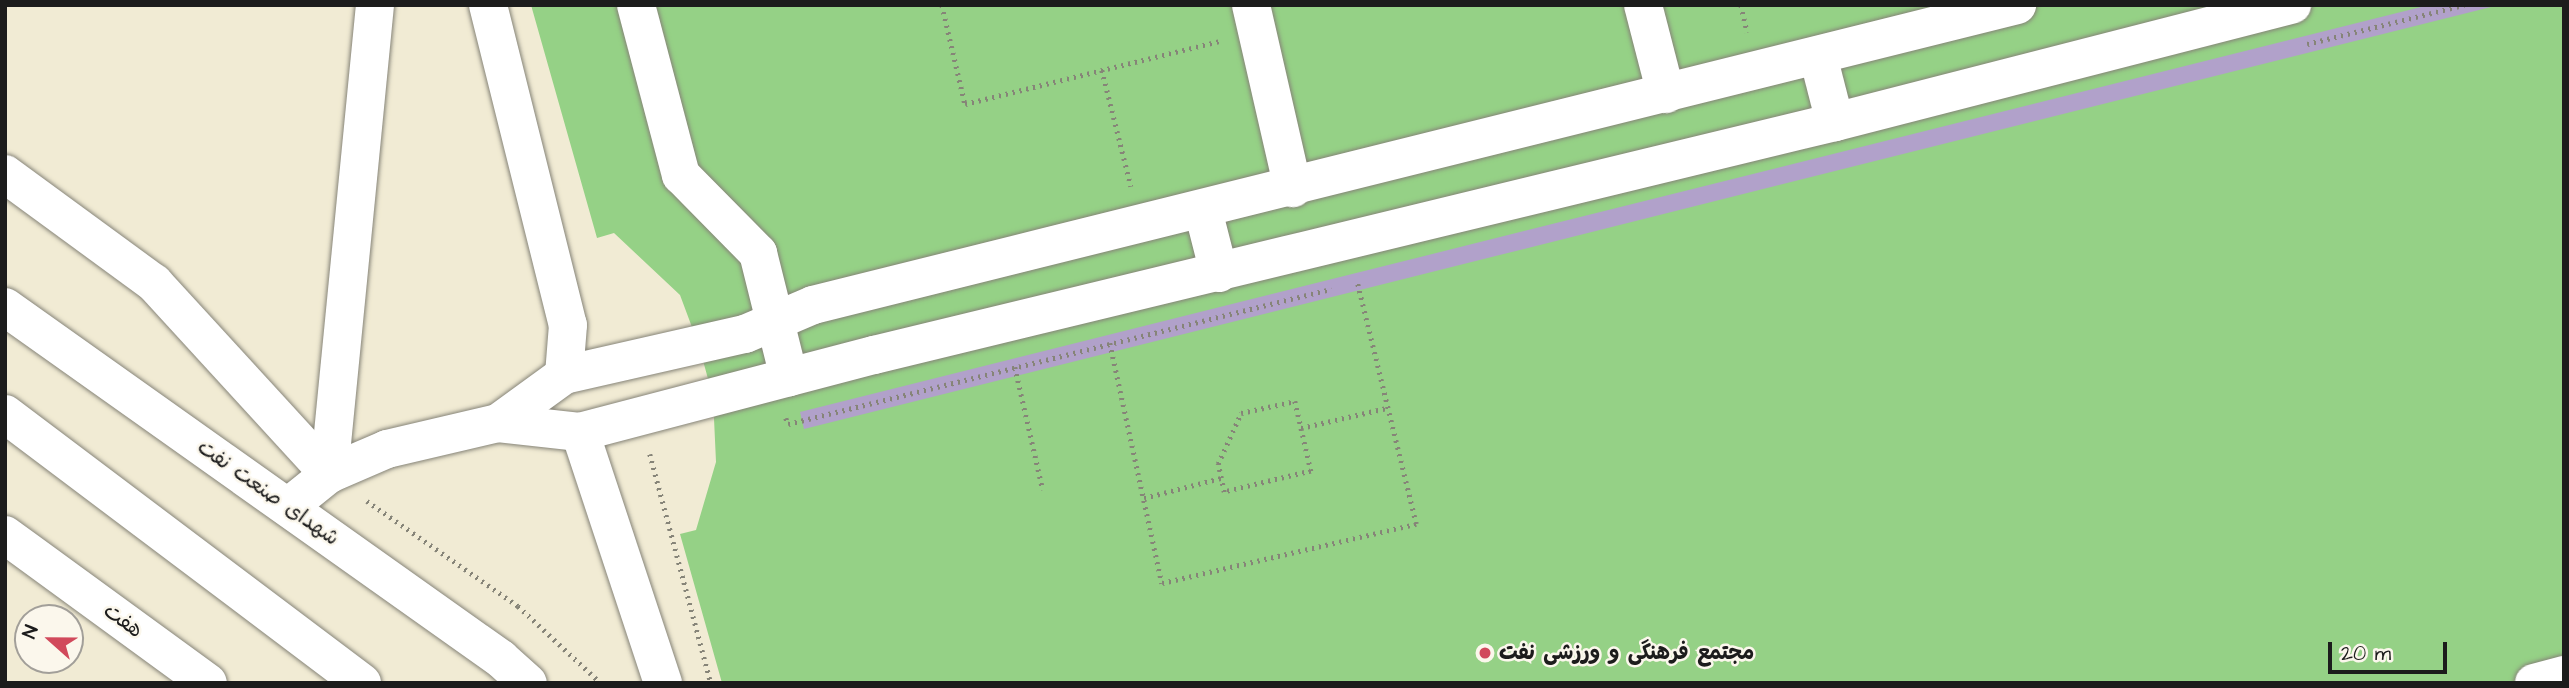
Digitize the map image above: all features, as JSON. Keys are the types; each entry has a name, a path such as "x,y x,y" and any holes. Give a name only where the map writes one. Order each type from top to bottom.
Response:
{"main road":[{"path":"329,474 375,5"},
{"path":"488,5 568,326 564,375"},
{"path":"636,5 681,175 758,253 789,377"},
{"path":"1643,5 1666,94"},
{"path":"498,423 564,375 734,337 813,306 2017,5"},
{"path":"288,507 329,474 387,449 498,423 580,432 789,377 1835,122 2292,5"},
{"path":"1254,19 1293,188"},
{"path":"1818,56 1835,122"},
{"path":"5,174 154,283 329,474"},
{"path":"1203,210 1219,273"},
{"name":"شهدای صنعت نفت","path":"5,307 501,659 528,683"},
{"path":"5,414 362,683"},
{"path":"580,432 663,683"},
{"name":"هفت","path":"5,535 208,683"},
{"path":"2534,683 2564,675"}],"path":[{"path":"942,5 965,104 1101,70 1254,19"},
{"path":"1741,5 1751,45"},
{"path":"1101,70 1134,197"},
{"path":"1099,302 1162,583 1416,524 1357,282"},
{"path":"1014,367 1043,490"},
{"path":"1295,401 1301,428 1311,471 1224,492 1218,464 1241,413 1295,401"},
{"path":"1301,428 1387,408"},
{"path":"639,416 711,683"},
{"path":"329,474 518,606 601,683"},
{"path":"1144,498 1221,478"}],"green space":[{"path":"531,5 2564,5 2564,683 722,683 680,534 696,530 716,462 713,397 699,346 680,295 614,233 597,238"}],"building":[{"path":"2429,5 2495,6 804,429 800,412"}],"place":[{"name":"مجتمع فرهنگى و ورزشى نفت","path":"1485,653"}]}
